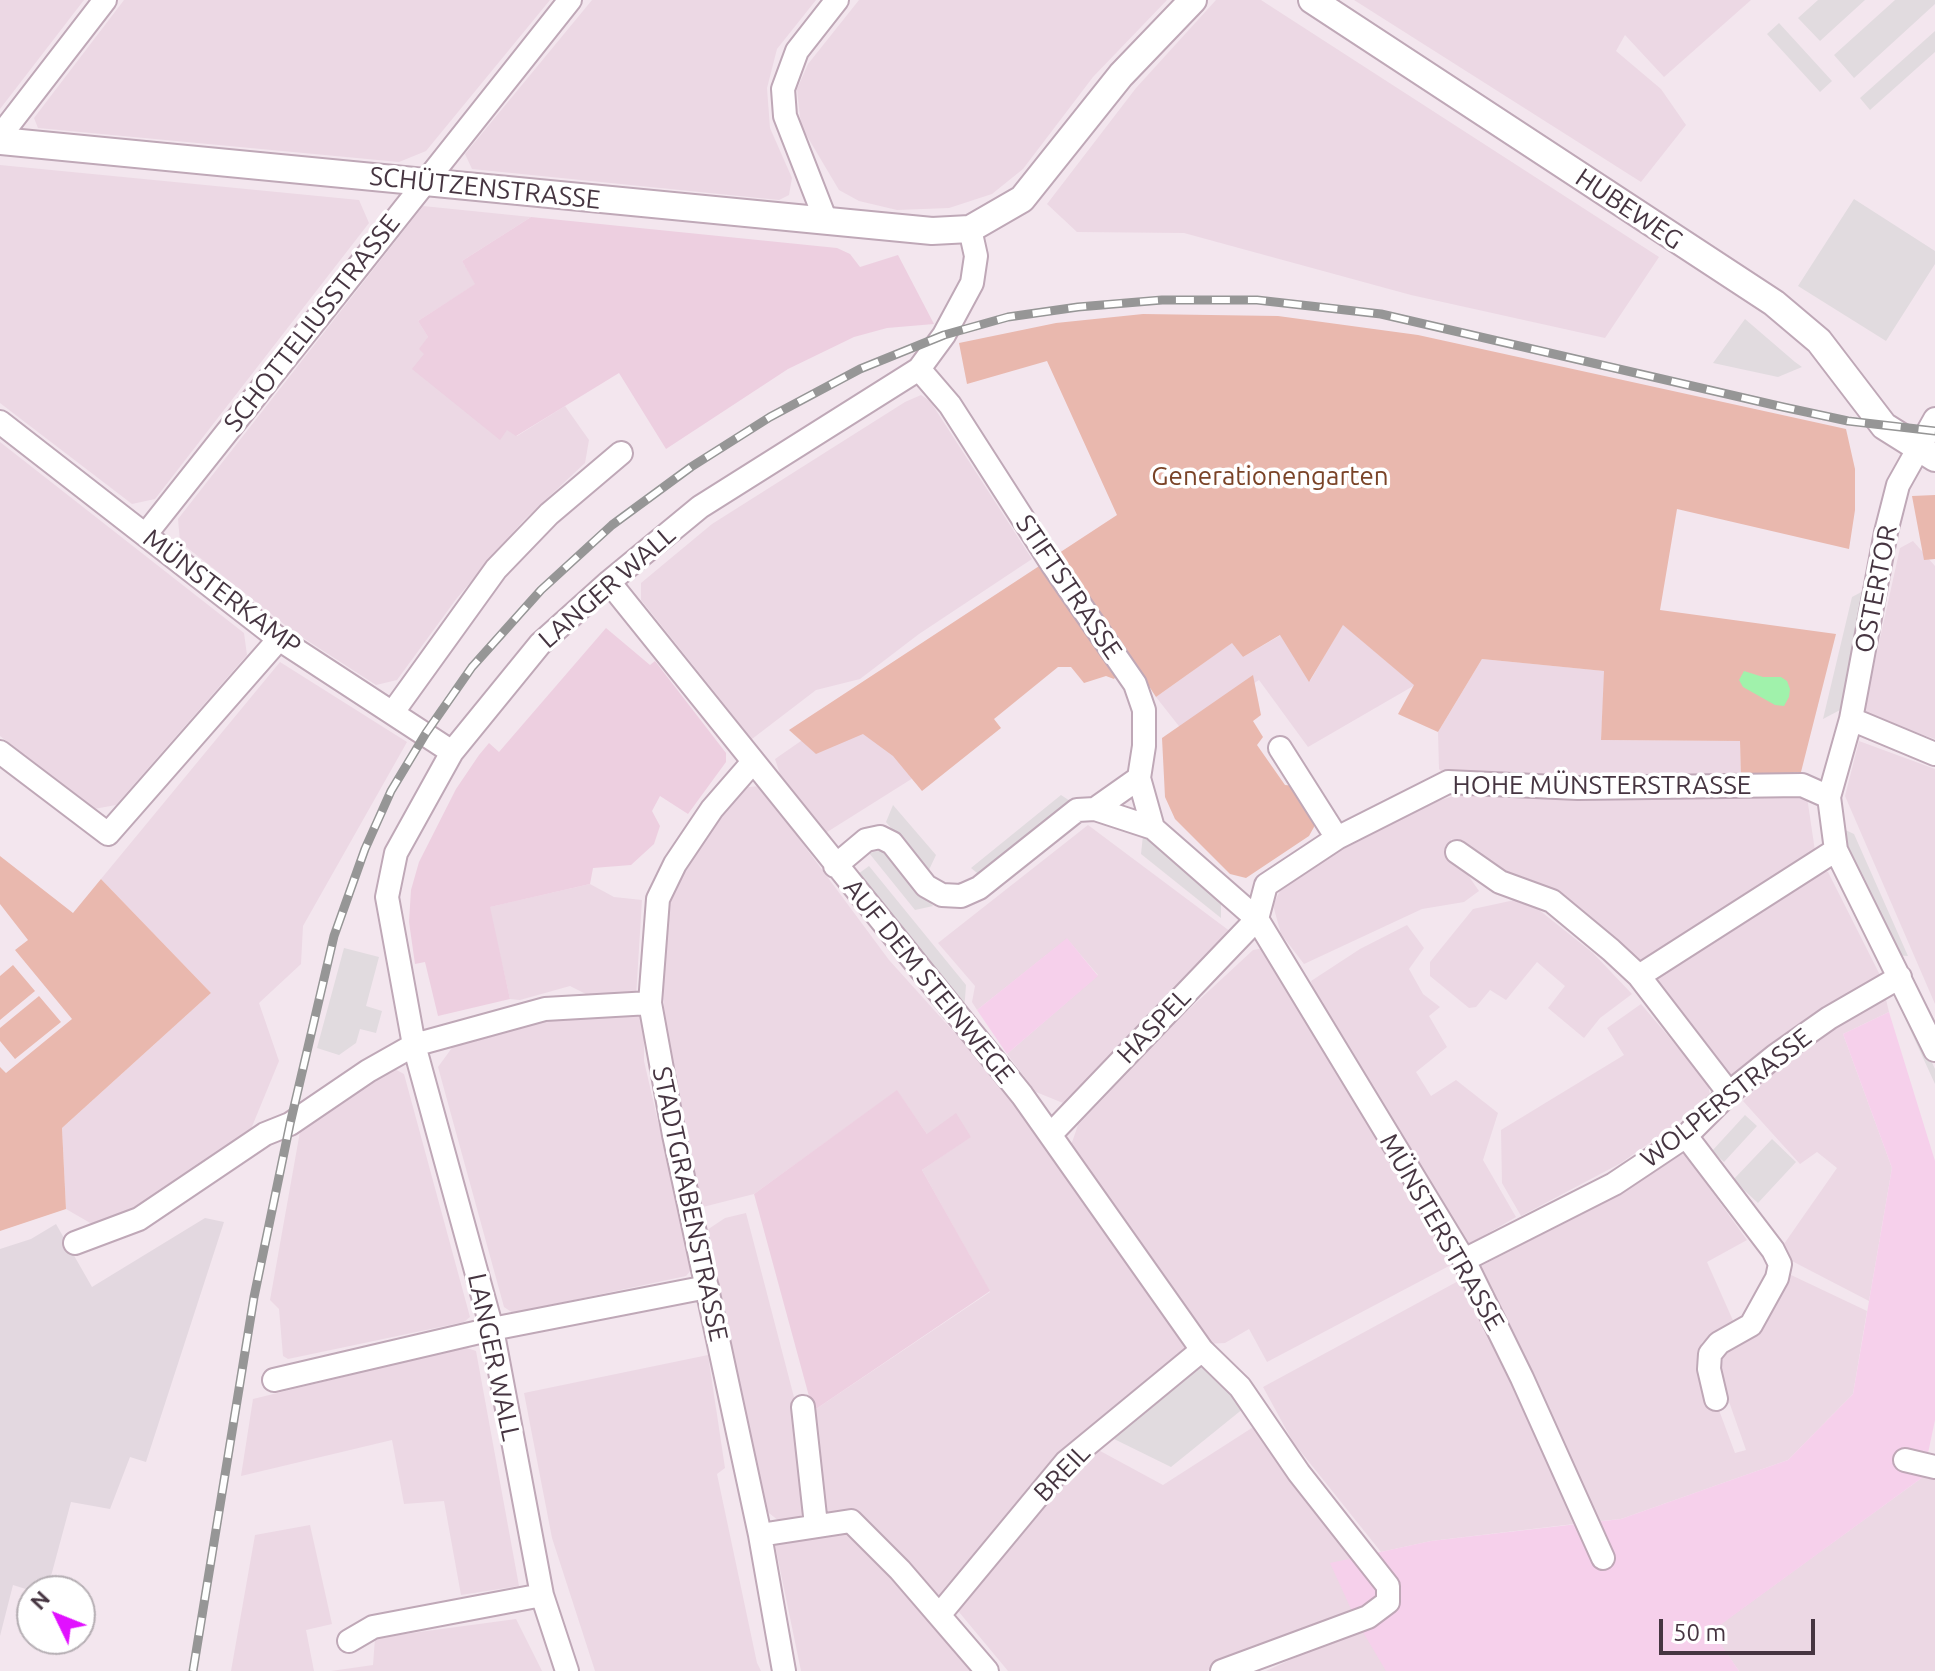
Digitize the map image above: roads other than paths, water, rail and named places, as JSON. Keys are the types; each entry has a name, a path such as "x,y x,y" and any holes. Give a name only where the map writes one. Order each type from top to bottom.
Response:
{"street":[{"path":"0,139 105,0"},
{"name":"SCHOTTELIUSSTRASSE","path":"146,534 570,0"},
{"path":"826,221 785,116 783,89 797,51 837,0"},
{"path":"970,229 1022,199 1121,75 1193,0"},
{"name":"HUBEWEG","path":"1312,0 1774,303 1819,341 1884,426 1926,454"},
{"name":"SCHÜTZENSTRASSE","path":"0,139 932,231 970,229"},
{"name":"LANGER WALL","path":"567,1671 542,1595 492,1329 414,1045 387,897 396,853 452,752 540,644 700,507 919,369 944,335 972,283 976,256 970,229"},
{"name":"STIFTSTRASSE","path":"919,369 950,405 1052,564 1135,684 1144,710 1144,746 1139,778 1153,828"},
{"name":"OSTERTOR","path":"1829,797 1849,726 1898,485 1926,454 1935,419"},
{"name":"MÜNSTERKAMP","path":"0,422 279,639 452,752"},
{"path":"393,712 496,569 549,514 621,453"},
{"name":"AUF DEM STEINWEGE","path":"609,582 1051,1134 1202,1350 1240,1387 1299,1473 1388,1586 1388,1602 1368,1617 1222,1671"},
{"path":"0,752 108,834 279,639"},
{"path":"1849,726 1935,754"},
{"path":"1280,748 1337,838"},
{"name":"STADTGRABENSTRASSE","path":"752,763 712,809 675,864 658,899 650,1003 674,1135 760,1535 784,1671"},
{"path":"1095,809 1139,778"},
{"name":"HOHE MÜNSTERSTRASSE","path":"1257,919 1266,885 1337,838 1448,782 1578,788 1802,785 1829,797"},
{"path":"1829,797 1836,850 1935,1050"},
{"path":"835,866 866,840 880,837 892,843 926,886 942,895 961,896 999,874 1077,810 1095,809 1153,828"},
{"name":"MÜNSTERSTRASSE","path":"1153,828 1257,919 1292,973 1368,1106 1464,1260 1522,1378 1603,1558"},
{"path":"1639,976 1836,850"},
{"path":"1457,852 1500,882 1552,901 1639,976 1729,1093"},
{"name":"HASPEL","path":"1051,1134 1257,919"},
{"name":"WOLPERSTRASSE","path":"1464,1260 1614,1184 1686,1136 1729,1093 1775,1056 1829,1018 1900,977"},
{"path":"75,1243 139,1219 265,1134 290,1124 368,1071 414,1045 545,1009 650,1003"},
{"path":"1686,1136 1773,1250 1780,1264 1777,1278 1751,1325 1719,1343 1710,1354 1709,1369 1716,1399"},
{"path":"274,1380 492,1329 707,1287"},
{"name":"BREIL","path":"940,1614 1066,1462 1202,1350"},
{"path":"803,1407 816,1525"},
{"path":"1905,1460 1935,1467"},
{"path":"760,1535 851,1521 940,1614 987,1671"},
{"path":"349,1641 373,1627 542,1595"}],"railway":[{"path":"193,1671 254,1297 290,1124 334,936 365,849 391,791 426,733 472,667 541,590 612,525 691,467 770,417 860,369 944,335 1008,317 1162,300 1257,300 1381,314 1848,421 1935,431"}],"park label":[{"name":"Generationengarten","path":"1270,476"}]}
